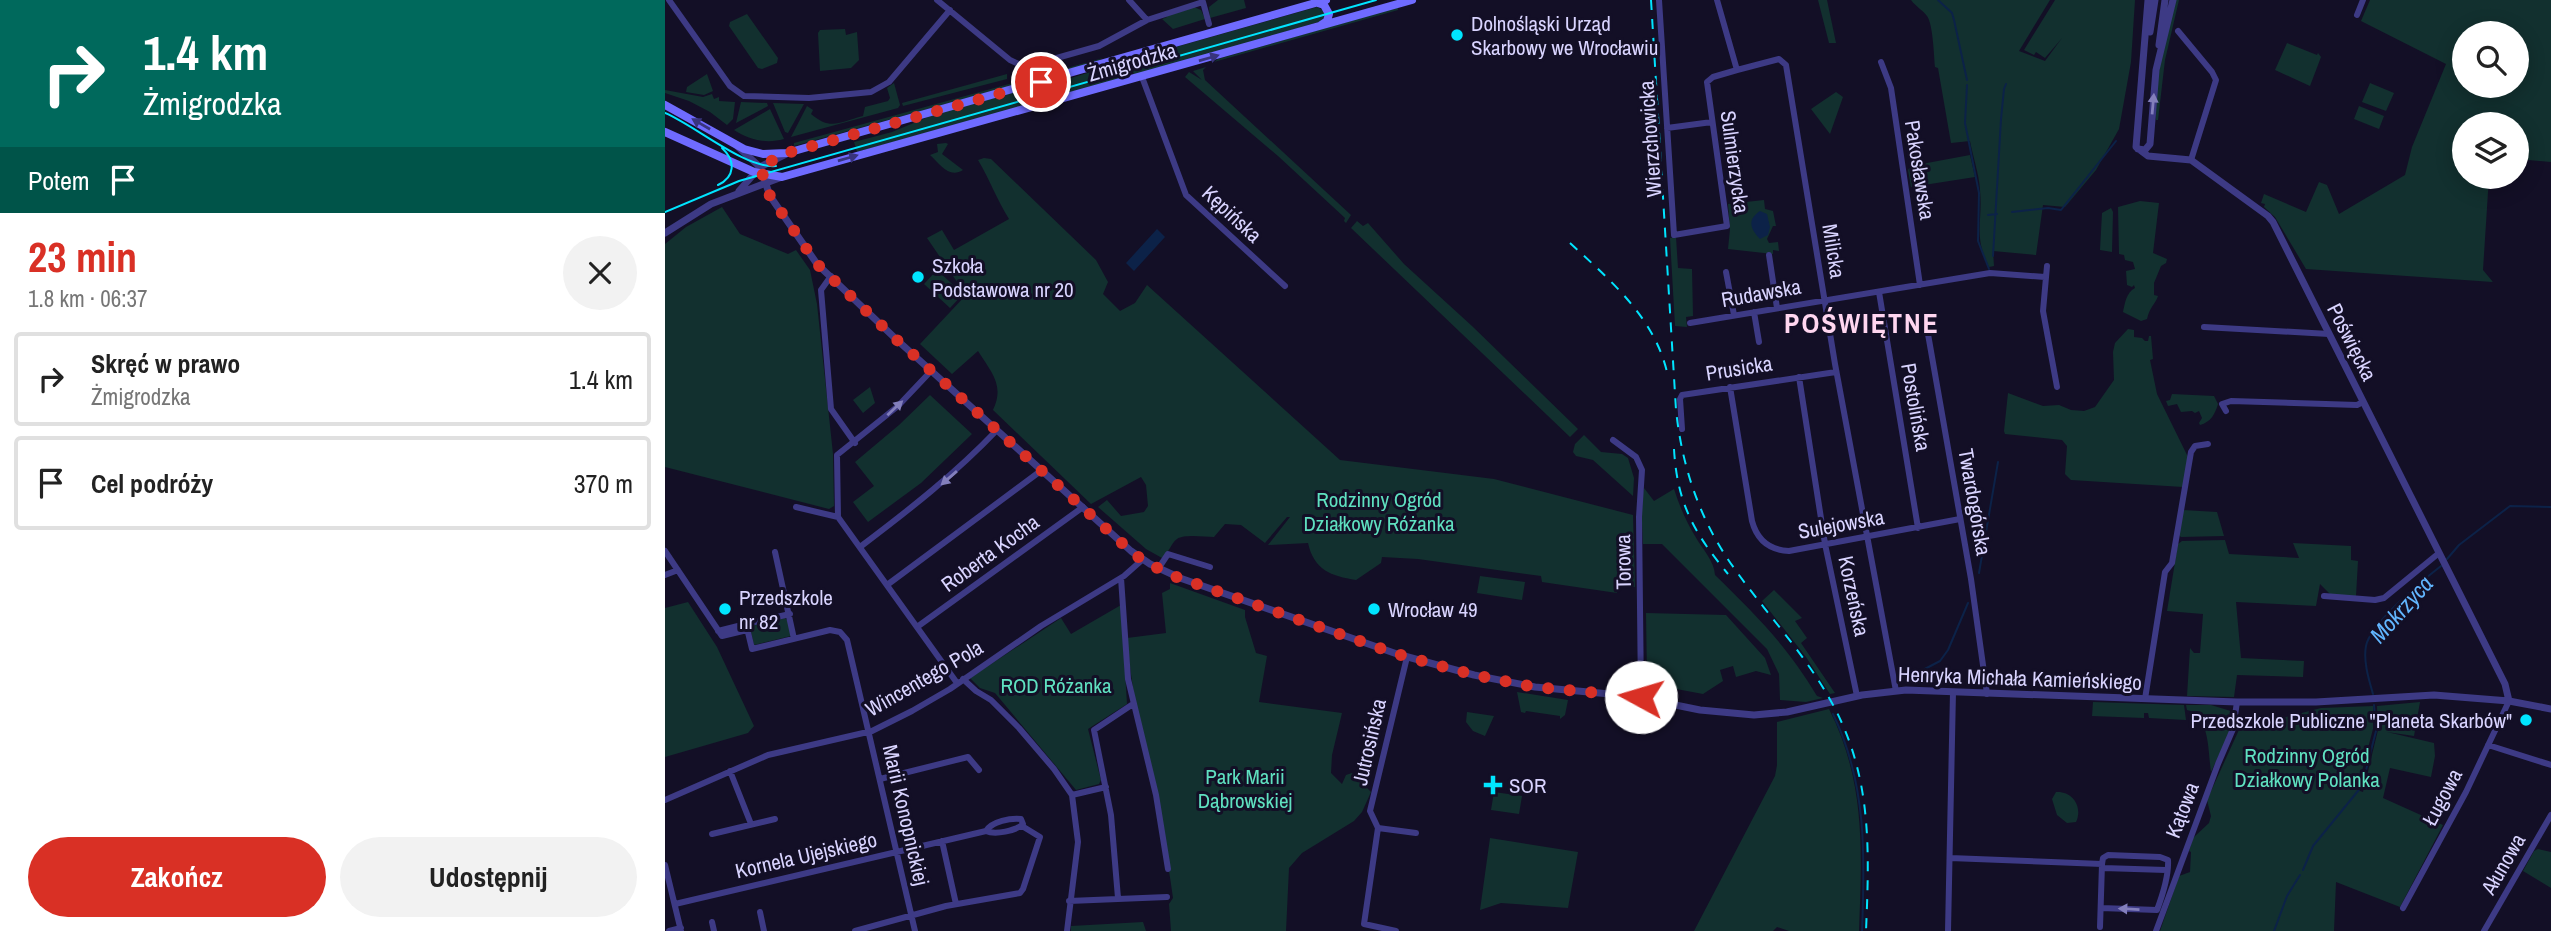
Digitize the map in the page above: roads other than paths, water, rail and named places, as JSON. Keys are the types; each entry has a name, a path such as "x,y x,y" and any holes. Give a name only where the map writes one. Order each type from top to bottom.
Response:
{"main road":[{"name":"Żmigrodzka","path":"761,175 782,177 1412,0"},
{"name":"Żmigrodzka","path":"787,153 1322,1"},
{"path":"1318,26 1327,21 1329,13 1322,1"},
{"path":"1035,108 1027,105 1023,98 1027,89 1036,83"},
{"path":"665,105 736,146 763,153 787,153"},
{"path":"665,132 761,175"}],"street":[{"path":"669,0 730,86 741,95 809,98 871,92 889,82 950,10"},
{"path":"937,0 1010,60 1025,67 1107,43 1147,20 1203,2 1209,24 1195,36"},
{"path":"1129,0 1147,20"},
{"name":"Wierzchowicka","path":"1659,0 1674,235"},
{"path":"1717,0 1737,70"},
{"path":"2148,0 2135,142 2137,149 2148,156 2191,160 2217,80 2178,31"},
{"path":"2144,60 2155,0"},
{"path":"2137,149 2146,150 2150,139 2165,0"},
{"path":"2156,69 2173,0"},
{"path":"2357,15 2363,0"},
{"path":"1209,24 1234,25"},
{"name":"Milicka","path":"1737,70 1779,59 1786,65 1836,372 1896,691"},
{"name":"Pakosławska","path":"1881,62 1889,79 1920,285"},
{"name":"Sulmierzycka","path":"1674,235 1727,226 1707,82 1713,77 1737,70"},
{"name":"Kępińska","path":"1142,77 1186,195 1285,286"},
{"path":"1667,128 1712,122"},
{"path":"2150,139 2155,149 2170,157"},
{"path":"736,146 761,175"},
{"name":"Żmigrodzka","path":"665,233 697,211 739,191 787,153"},
{"name":"Poświęcka","path":"2191,160 2273,222 2505,684 2509,701"},
{"name":"Żmigrodzka","path":"739,191 761,175"},
{"name":"Henryka Michała Kamieńskiego","path":"761,175 770,196 801,243 831,276 1142,560 1158,569 1246,602 1407,657 1535,687 1641,697 1700,710 1753,715 1793,711 1857,696 1896,691 2237,702 2316,702 2434,695 2509,701 2551,709"},
{"path":"1769,255 1777,308"},
{"path":"2046,266 2043,311 2057,387"},
{"path":"1726,272 1734,315"},
{"name":"Rudawska","path":"1690,323 1990,273 2045,277"},
{"path":"831,276 821,290 831,409 855,443"},
{"name":"Postolińska","path":"1879,292 1918,528"},
{"path":"1754,312 1759,342"},
{"name":"Twardogórska","path":"1925,317 1987,694"},
{"path":"2204,327 2329,334"},
{"path":"932,370 898,406 837,455 838,517 917,627 960,681 991,700 1019,728 1055,769 1072,795 1078,842 1067,931"},
{"name":"Prusicka","path":"1682,429 1679,399 1682,395 1836,372"},
{"name":"Korzeńska","path":"1800,377 1825,544 1857,696"},
{"name":"Sulejowska","path":"1730,387 1752,521 1757,536 1771,548 1783,551 1867,538 1960,519"},
{"path":"2226,411 2222,404 2231,401 2357,405 2363,402"},
{"path":"860,547 929,495 968,461 997,430"},
{"name":"Torowa","path":"1613,440 1636,457 1642,470 1639,495 1641,697"},
{"path":"2145,699 2165,572 2172,563 2191,452 2195,446 2208,444"},
{"path":"887,585 1042,470"},
{"path":"796,507 838,517"},
{"name":"Roberta Kocha","path":"917,627 1083,507"},
{"path":"665,551 718,631 746,627 790,614"},
{"path":"746,627 752,649 795,639 775,552"},
{"path":"2324,596 2380,599 2393,592 2439,553"},
{"path":"1158,569 1168,554 1210,567"},
{"name":"Wincentego Pola","path":"665,800 768,755 868,731 912,711 1041,626 1121,578 1142,560"},
{"path":"665,575 678,570"},
{"path":"1121,578 1127,669 1156,795 1168,869"},
{"name":"Marii Konopnickiej","path":"795,639 830,630 844,635 847,640 915,931"},
{"name":"Jutrosińska","path":"1396,931 1364,924 1378,828 1370,811 1407,657"},
{"path":"1948,931 1953,692"},
{"name":"Ługowa","path":"2403,908 2466,792 2509,701"},
{"name":"Kątowa","path":"2156,931 2233,729 2237,702"},
{"path":"1118,898 1106,787 1094,730 1133,704"},
{"path":"2488,745 2551,765"},
{"path":"880,779 968,757 979,770"},
{"path":"730,771 751,824"},
{"path":"1072,795 1106,787"},
{"name":"Ałunowa","path":"2484,931 2551,815"},
{"name":"Kornela Ujejskiego","path":"665,902 986,831 992,824 1017,818 1022,821 1022,826 1040,837 1022,891 956,904"},
{"path":"712,834 775,819"},
{"path":"1378,828 1416,834"},
{"path":"855,931 956,904 942,841"},
{"path":"2100,927 2103,858 2108,855 2160,857 2168,860 2167,884 2157,910 2101,908"},
{"path":"1950,858 2166,870"},
{"path":"665,865 681,930 669,931"},
{"path":"1069,901 1167,897"},
{"path":"760,912 764,931"},
{"path":"712,922 714,931"}],"water":[{"path":"1760,211 1767,214 1770,227 1768,235 1760,239 1751,224"},
{"path":"1157,229 1165,237 1134,271 1126,263"}],"waterway":[{"path":"1938,0 1952,13 1967,80"},
{"path":"1993,256 2001,119 2006,84"},
{"path":"1967,85 1965,123 1979,193 1978,241 1989,269"},
{"path":"2012,212 2048,208 2061,210 2116,141"},
{"path":"1988,215 1997,214"},
{"path":"1979,573 1998,462"},
{"name":"Mokrzyca","path":"2447,559 2459,545 2510,506 2551,507"},
{"name":"Mokrzyca","path":"2373,694 2365,658 2370,637 2398,603 2441,566"},
{"path":"1900,682 1940,661 1948,650 1968,603"},
{"name":"Mokrzyca","path":"2303,870 2313,846 2362,786 2376,731 2374,705"},
{"path":"1833,714 1844,740 1858,794 1864,875 1862,931"},
{"name":"Mokrzyca","path":"2274,931 2287,896 2300,875"}],"tram line":[{"path":"665,212 739,181 1376,0"},
{"path":"665,113 735,154 750,161 776,166"},
{"path":"718,185 728,178 732,168 730,158 722,148"}],"railway":[{"path":"1651,0 1676,410 1683,452 1695,493 1711,531 1748,587 1818,680 1841,721 1851,747 1866,824 1866,931"},
{"path":"1570,243 1629,301 1652,334 1667,372"},
{"path":"1674,449 1679,486 1689,516 1728,574"}],"place":[{"name":"Dolnośląski Urząd Skarbowy we Wrocławiu","path":"1457,35"},
{"name":"Szkoła Podstawowa nr 20","path":"918,277"},
{"name":"Przedszkole nr 82","path":"725,609"},
{"name":"Wrocław 49","path":"1374,609"},
{"name":"Przedszkole Publiczne \"Planeta Skarbów\"","path":"2526,720"},
{"name":"SOR","path":"1493,785"}],"district":[{"name":"POŚWIĘTNE","path":"1862,323"}],"park label":[{"name":"Rodzinny Ogród Działkowy Różanka","path":"1379,511"},
{"name":"ROD Różanka","path":"1056,685"},
{"name":"Rodzinny Ogród Działkowy Polanka","path":"2307,767"},
{"name":"Park Marii Dąbrowskiej","path":"1245,788"}]}
